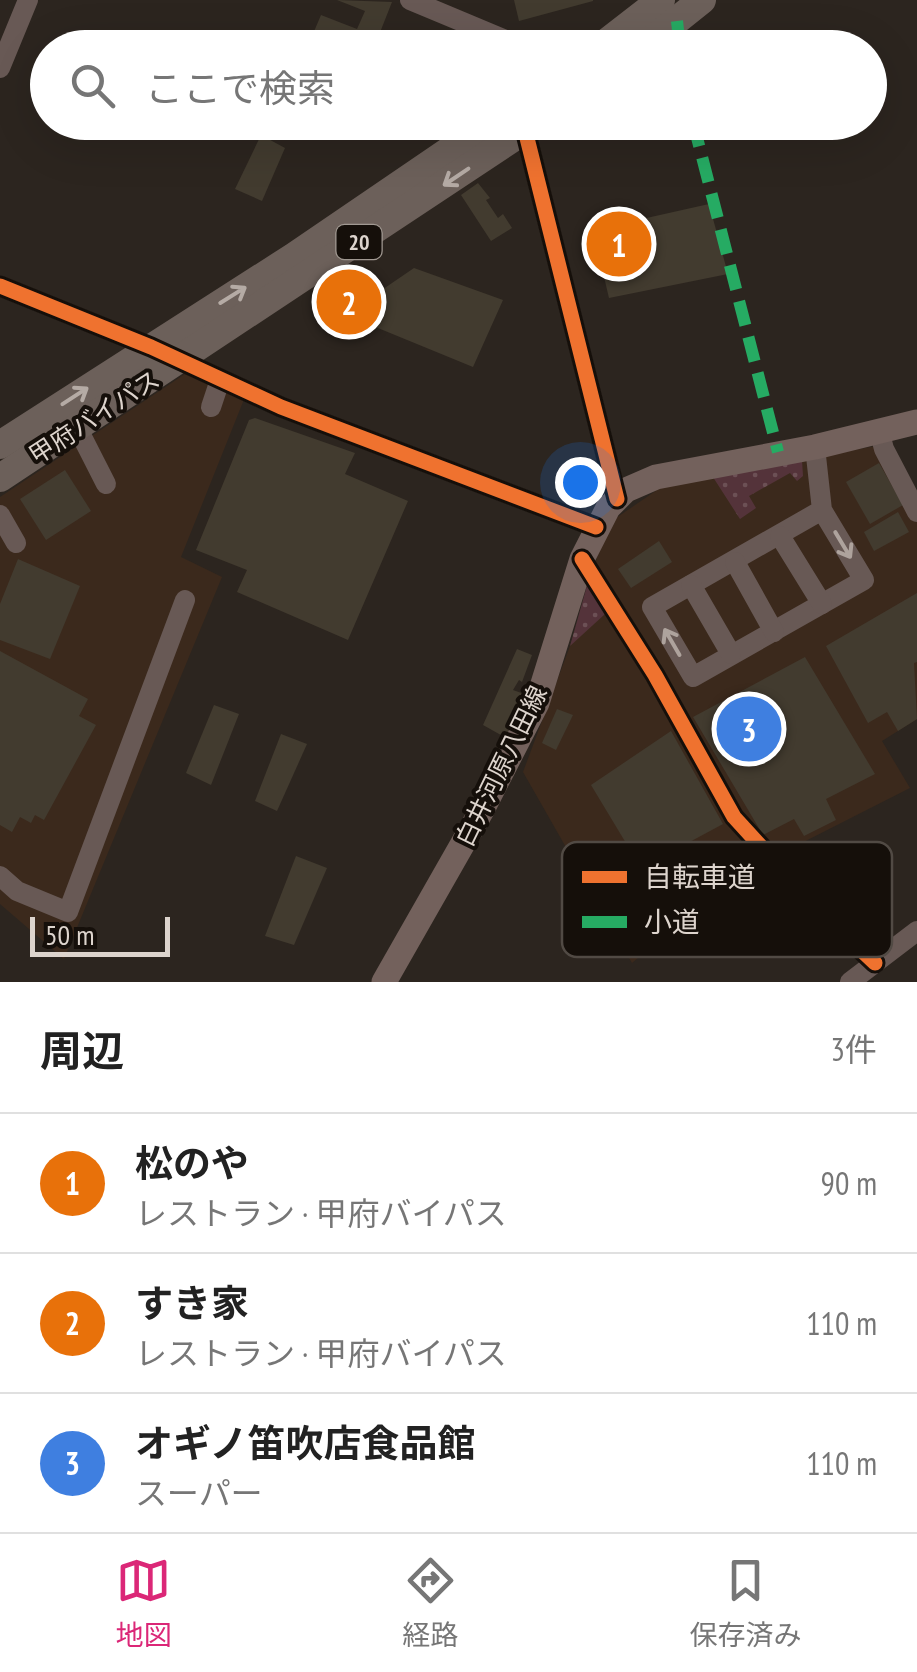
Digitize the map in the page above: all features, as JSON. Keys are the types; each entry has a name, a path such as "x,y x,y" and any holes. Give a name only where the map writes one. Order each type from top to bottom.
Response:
{"highway":[{"path":"622,30 661,0"},
{"path":"664,30 702,0"},
{"name":"甲府バイパス","path":"0,445 294,257 466,140"},
{"name":"甲府バイパス","path":"0,478 510,140"}],"main road":[{"name":"白井河原八田線","path":"384,982 482,810 537,702 582,559 596,528 617,499 626,490 656,477 815,448 917,422"}],"street":[{"path":"0,68 28,0"},
{"path":"410,0 482,30"},
{"path":"534,140 617,499"},
{"path":"0,286 281,407 596,528"},
{"path":"211,407 220,380"},
{"path":"78,427 106,484"},
{"path":"879,430 884,448 917,512"},
{"path":"815,448 822,510 864,580 693,677 652,606 822,510"},
{"path":"0,515 16,544"},
{"path":"780,536 822,604"},
{"path":"582,559 655,675 734,818 756,842"},
{"path":"734,562 774,632"},
{"path":"692,585 732,654"},
{"path":"0,876 17,892 68,912 185,600"},
{"path":"892,950 917,931"},
{"path":"869,957 875,963"},
{"path":"850,982 883,957"}],"shaded area":[{"path":"194,368 247,392 181,557 222,577 64,959 0,904 0,497"},
{"path":"875,446 917,520 917,719 882,741 910,788 804,842 563,842 523,772 570,646 600,547 616,518 660,488"},
{"path":"802,461 803,476 797,481 790,473 749,496 756,508 740,519 711,474"},
{"path":"588,582 605,614 570,646"}],"building":[{"path":"337,0 392,2 381,30 315,30 321,15 357,29 365,11"},
{"path":"514,0 593,0 593,1 519,21"},
{"path":"259,140 270,140 285,148 262,201 235,189"},
{"path":"478,183 498,218 503,214 512,228 491,241 461,195"},
{"path":"709,204 728,274 609,298 593,230"},
{"path":"414,268 503,300 473,367 334,310 343,286 373,296"},
{"path":"255,418 355,453 345,474 408,501 348,640 237,592 247,570 196,550 249,420"},
{"path":"879,463 903,505 870,524 846,482"},
{"path":"65,470 91,511 46,540 20,499"},
{"path":"898,512 909,532 874,551 864,532"},
{"path":"659,541 672,562 631,588 618,569"},
{"path":"18,559 80,586 50,659 0,640 0,604"},
{"path":"917,593 917,719 898,731 887,712 868,723 826,646"},
{"path":"517,649 532,655 522,682 519,680 513,690 527,695 508,739 483,725"},
{"path":"0,651 88,699 79,716 96,725 44,820 35,815 31,823 20,817 12,832 0,825"},
{"path":"805,657 875,774 826,799 836,820 804,836 794,819 763,835 693,717"},
{"path":"214,705 239,714 211,785 186,773"},
{"path":"557,709 573,715 556,750 542,743"},
{"path":"671,731 723,824 690,842 625,842 591,785"},
{"path":"281,734 307,744 277,811 255,801"},
{"path":"296,856 327,868 294,945 265,936"}],"marked path":[{"path":"677,21 678,30"},
{"path":"698,140 778,452"}],"cycle path":[{"path":"527,140 617,499"},
{"path":"0,286 151,347 281,407 596,527"},
{"path":"582,559 655,675 734,817 757,842"},
{"path":"869,957 875,963"}],"place":[{"name":"松のや","path":"619,244"},
{"name":"すき家","path":"349,302"},
{"name":"オギノ笛吹店食品館","path":"749,729"}]}
